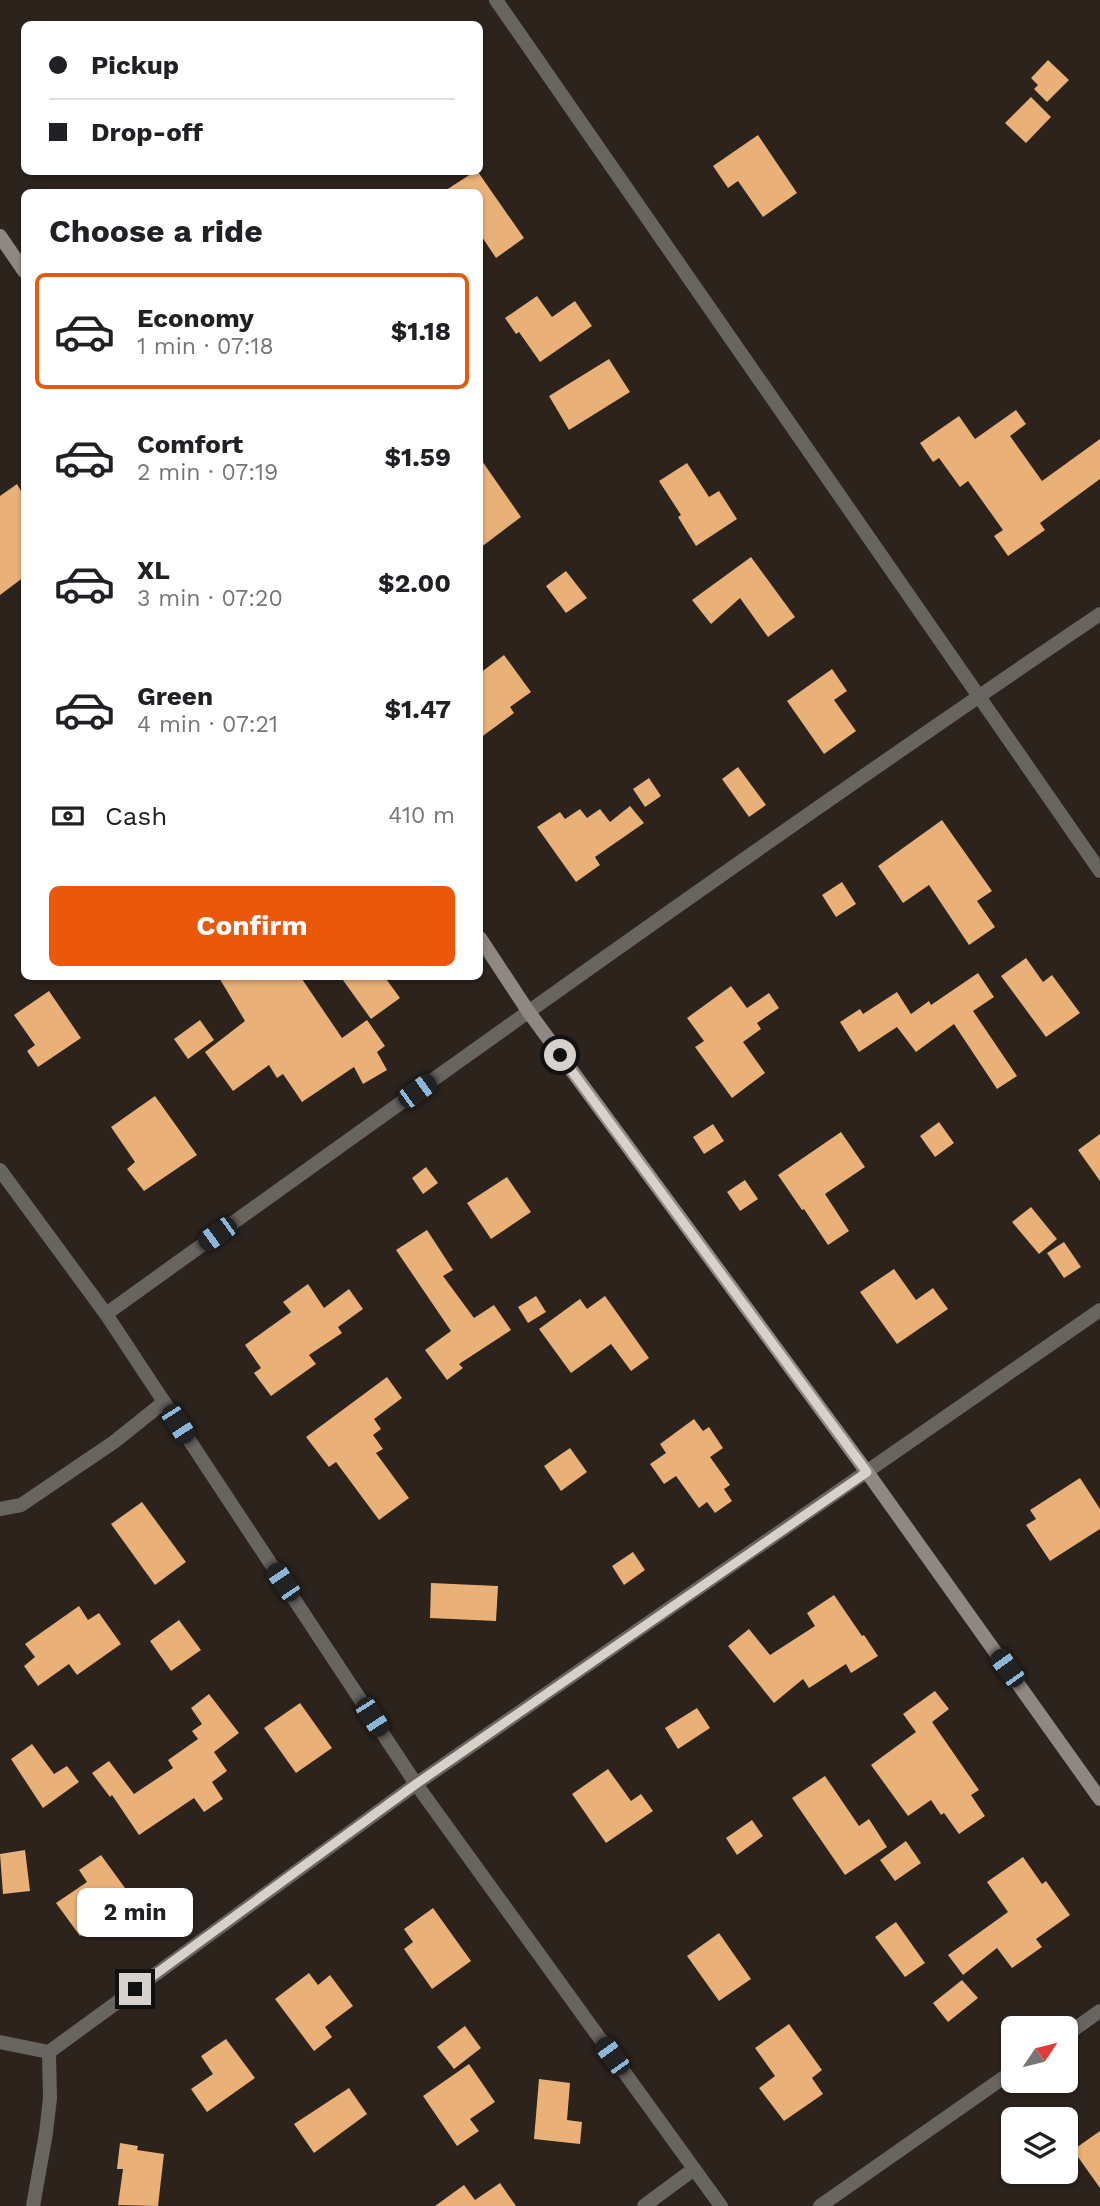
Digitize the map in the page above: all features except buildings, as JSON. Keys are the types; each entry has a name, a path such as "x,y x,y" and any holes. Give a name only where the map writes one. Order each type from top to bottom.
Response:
{"street":[{"path":"496,0 1100,872"},
{"path":"0,236 21,267"},
{"path":"106,1314 528,1011 1100,614"},
{"path":"483,943 528,1011 867,1472 1100,1798"},
{"path":"0,1170 106,1314 416,1784 722,2206"},
{"path":"0,2042 49,2052 416,1784 1100,1310"},
{"path":"0,1510 21,1505 114,1442 164,1402"},
{"path":"1078,2027 1100,2011"},
{"path":"33,2206 50,2098 49,2052"},
{"path":"820,2206 1001,2079"},
{"path":"644,2206 694,2169"}],"route":[{"path":"135,1989 416,1784 867,1472 560,1055"}]}
